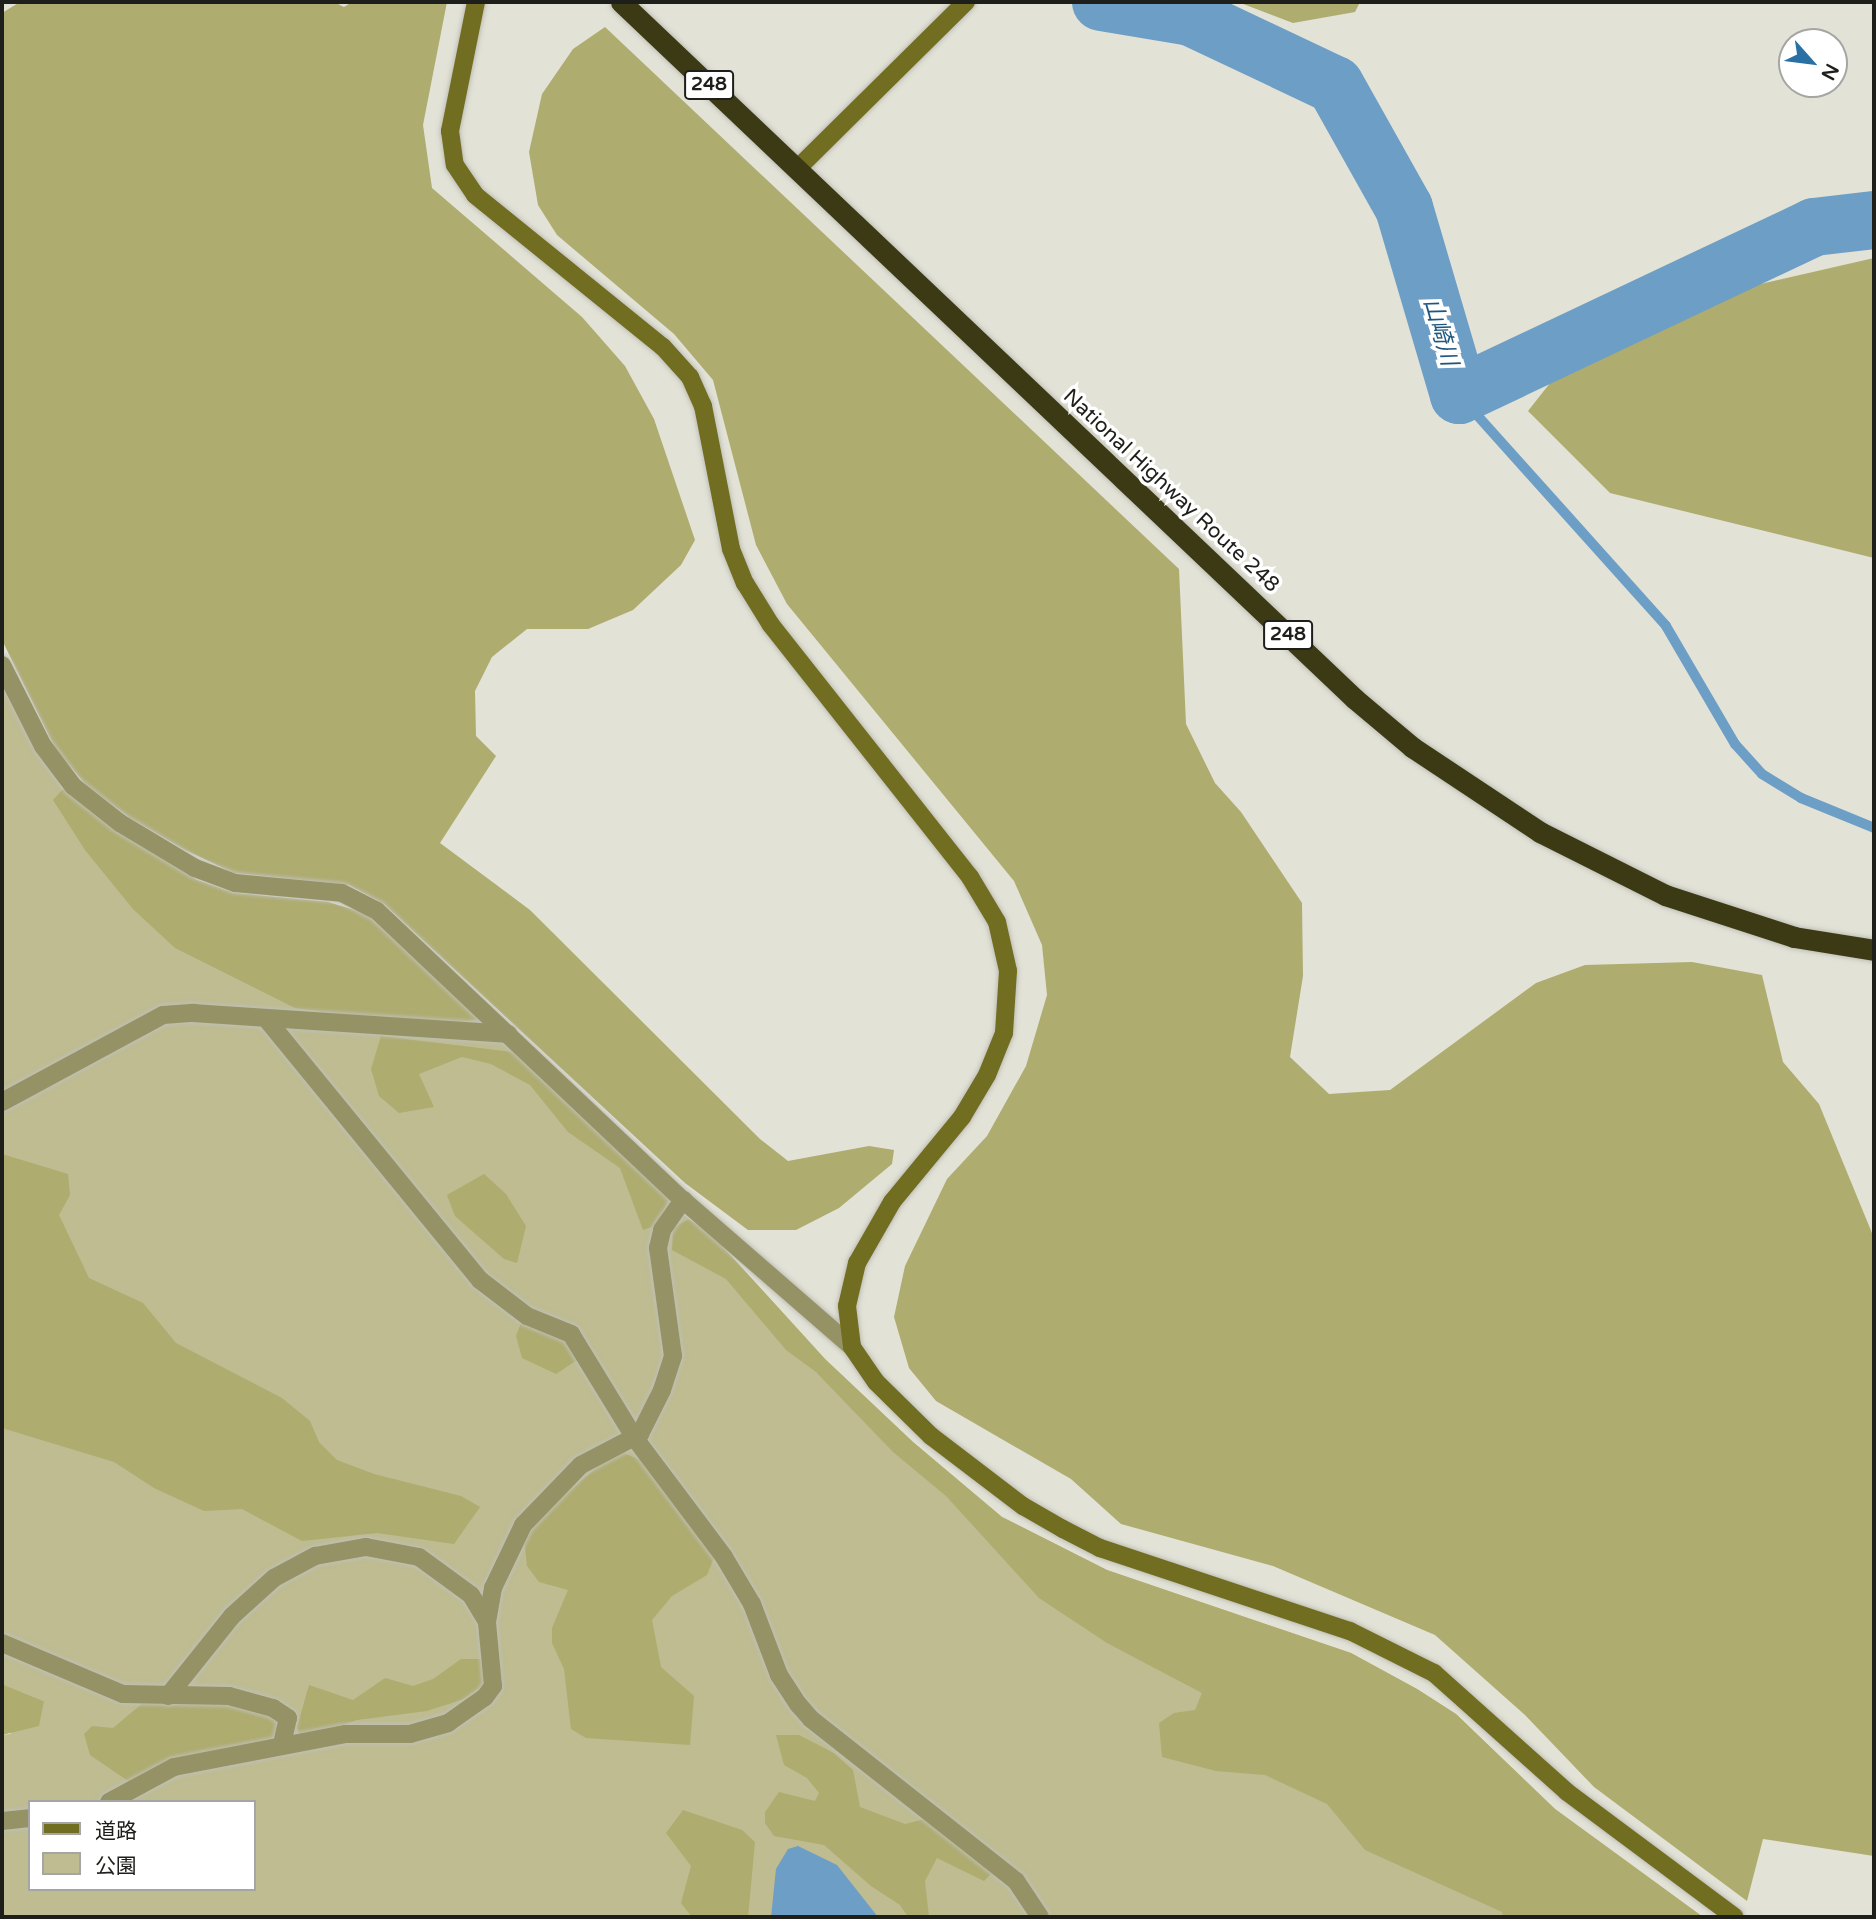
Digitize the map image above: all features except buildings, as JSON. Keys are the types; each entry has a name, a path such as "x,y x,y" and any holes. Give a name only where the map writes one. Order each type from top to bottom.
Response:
{"highway":[{"name":"National Highway Route 248","path":"621,2 1355,699 1434,763 1540,832 1665,895 1794,937 1874,950"}],"street":[{"path":"476,2 450,131 455,165 475,195 663,347 690,377 703,406 730,549 745,583 771,625 970,877 997,922 1008,971 1004,1033 988,1075 962,1117 892,1202 857,1263 847,1306 852,1347"},
{"path":"797,169 966,2"},
{"path":"2,665 43,747 73,786 120,823 195,868 235,883 342,893 377,911 683,1200 852,1347 876,1382 931,1436 1023,1506 1100,1548 1350,1631 1434,1674 1567,1792 1735,1917"},
{"path":"2,1102 163,1015 194,1013 268,1021 508,1034"},
{"path":"268,1021 480,1280 527,1316 571,1334 634,1437 745,1592 779,1675 798,1704 811,1719 1016,1881 1040,1917"},
{"path":"113,1800 174,1767 269,1751 282,1743 346,1734 410,1734 448,1723 472,1710 493,1686 487,1622 493,1588 523,1525 581,1465 634,1437 651,1412 673,1356 657,1248 662,1230 683,1200"},
{"path":"168,1696 232,1616 274,1578 315,1556 366,1547 419,1557 471,1595 487,1622"},
{"path":"2,1643 123,1694 229,1696 283,1712 289,1726 282,1743"},
{"path":"2,1821 28,1818"}],"green space":[{"path":"2,679 37,751 63,789 115,829 197,880 234,893 328,902 481,1019 689,1219 713,1236 825,1359 913,1442 1002,1517 1107,1570 1351,1653 1417,1689 1456,1714 1555,1809 1703,1917 2,1917 2,1735 10,1734 44,1701 2,1684"}],"shaded area":[{"path":"20,2 334,2 344,7 352,2 447,2 423,125 432,188 582,317 625,366 654,419 695,540 681,565 633,610 588,629 527,629 492,657 475,691 476,736 496,756 440,843 530,910 760,1139 788,1161 869,1146 894,1150 892,1164 839,1208 796,1230 748,1230 685,1183 384,904 349,885 234,873 185,850 130,818 86,785 55,748 2,640 2,13"},
{"path":"1238,2 1360,2 1355,12 1293,23"},
{"path":"605,27 1179,569 1186,724 1215,783 1241,812 1302,903 1303,976 1290,1057 1329,1094 1390,1090 1536,983 1585,965 1692,962 1762,975 1783,1062 1819,1104 1874,1238 1874,1856 1763,1839 1747,1901 1594,1787 1525,1715 1435,1635 1273,1566 1121,1524 1071,1479 936,1401 909,1368 894,1317 905,1266 947,1179 987,1136 1026,1066 1047,995 1042,945 1014,881 787,604 756,545 713,380 674,334 557,235 538,205 529,152 542,94 573,49"},
{"path":"1874,258 1874,558 1610,493 1528,411 1599,321"},
{"path":"63,789 115,829 197,880 234,893 328,902 365,913 481,1019 428,1026 295,1008 175,948 133,909 85,850 53,800"},
{"path":"381,1036 512,1052 669,1199 657,1225 643,1230 620,1168 568,1132 530,1085 491,1064 462,1057 419,1074 434,1107 399,1113 379,1096 371,1069"},
{"path":"2,1154 68,1174 70,1195 59,1215 89,1278 143,1303 176,1343 282,1398 310,1421 319,1442 337,1460 374,1474 461,1496 480,1507 454,1544 377,1533 302,1541 242,1509 204,1511 154,1488 114,1462 2,1428"},
{"path":"484,1174 506,1194 526,1226 517,1263 504,1259 455,1216 447,1195"},
{"path":"689,1219 713,1236 825,1359 913,1442 1002,1517 1107,1570 1351,1653 1417,1689 1456,1714 1555,1809 1703,1917 1503,1917 1502,1912 1365,1850 1327,1804 1265,1775 1216,1771 1162,1757 1159,1723 1174,1713 1195,1710 1202,1693 1107,1643 1039,1598 946,1496 893,1452 816,1372 786,1350 726,1279 672,1250 673,1228"},
{"path":"523,1318 563,1335 580,1358 556,1374 522,1358 516,1336"},
{"path":"623,1453 644,1461 717,1550 707,1575 672,1596 652,1620 661,1667 694,1696 690,1745 586,1738 571,1729 564,1669 552,1643 552,1628 568,1590 539,1582 527,1566 524,1539 549,1508 601,1464"},
{"path":"461,1659 480,1659 487,1683 464,1699 427,1711 357,1720 301,1739 297,1727 309,1685 353,1700 385,1678 413,1686 433,1679"},
{"path":"2,1684 44,1701 39,1726 2,1735"},
{"path":"225,1700 282,1718 273,1744 131,1783 90,1755 84,1734 92,1726 113,1728 144,1702"},
{"path":"776,1735 799,1735 834,1753 853,1770 860,1807 905,1824 929,1818 996,1869 984,1881 937,1858 925,1881 929,1917 908,1917 900,1905 871,1886 824,1845 774,1836 765,1823 765,1812 779,1792 815,1801 819,1793 807,1778 784,1765"},
{"path":"683,1810 742,1830 755,1842 748,1917 692,1917 681,1903 691,1866 666,1833"}],"water":[{"path":"798,1846 837,1865 878,1917 771,1917 776,1869 788,1849"}],"waterway":[{"name":"山崎川","path":"1101,2 1191,17 1335,85 1404,208 1459,395 1814,227 1874,220"},
{"path":"1459,395 1666,626 1735,744 1762,774 1801,798 1874,828"}]}
